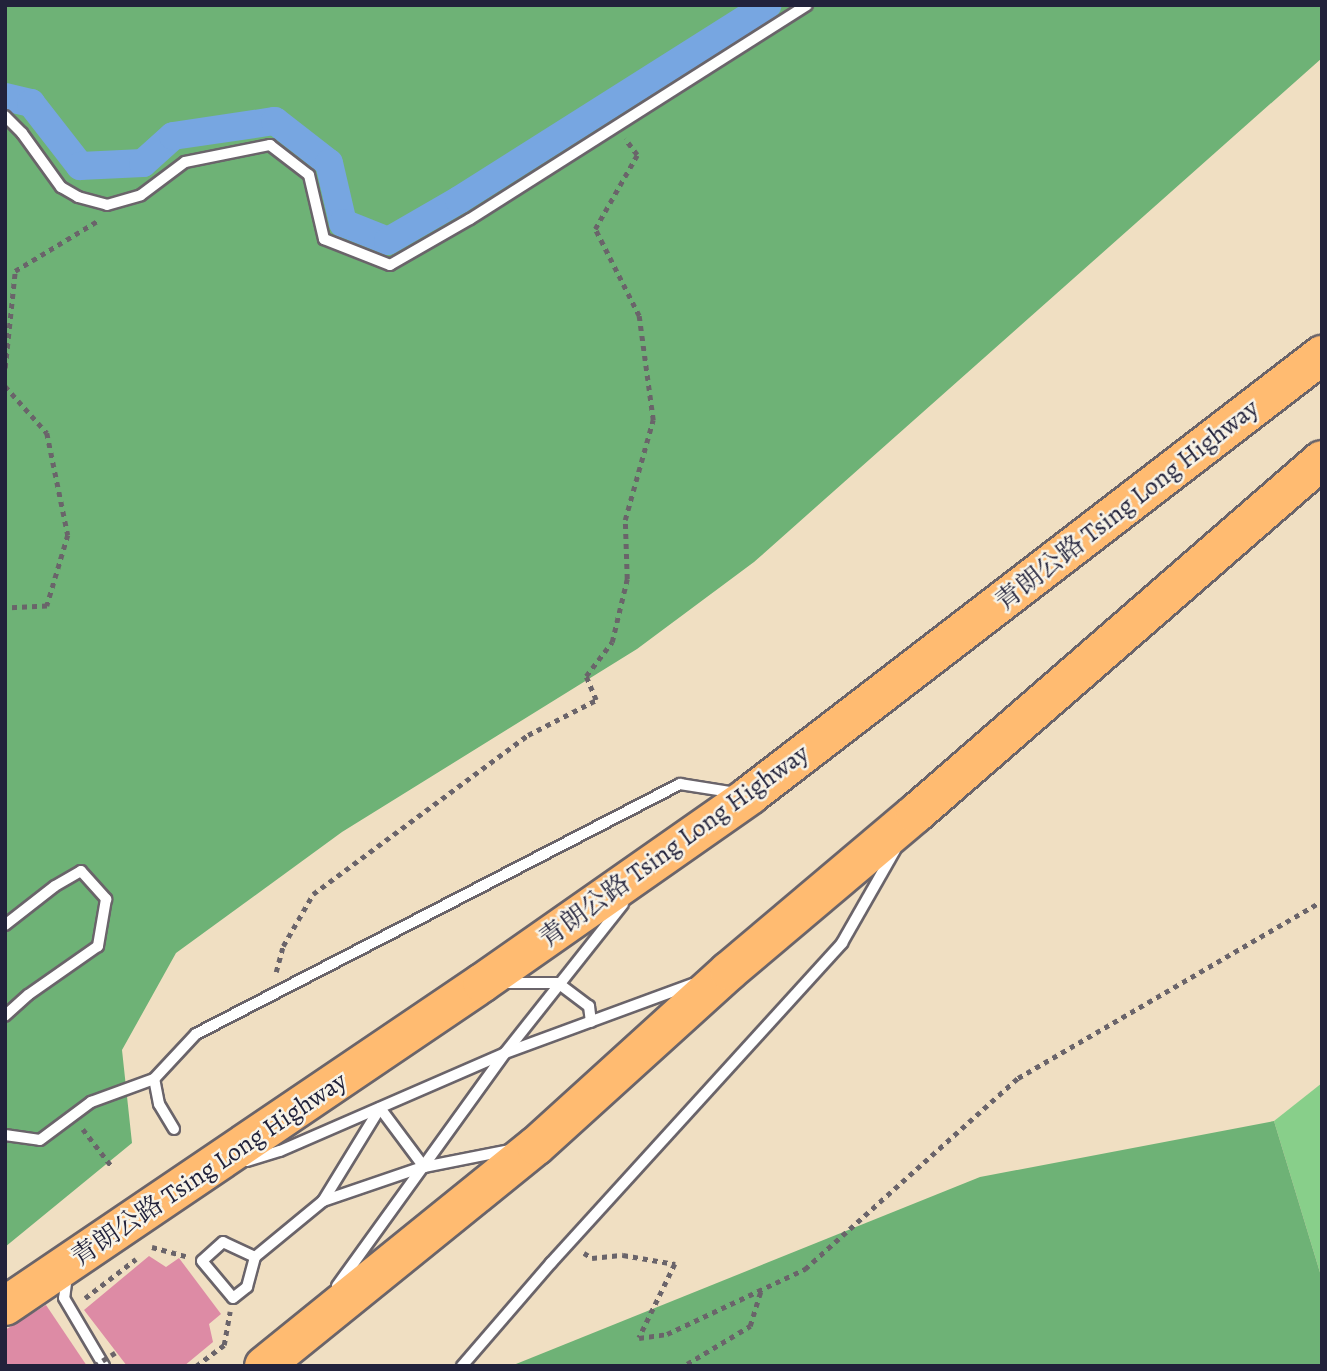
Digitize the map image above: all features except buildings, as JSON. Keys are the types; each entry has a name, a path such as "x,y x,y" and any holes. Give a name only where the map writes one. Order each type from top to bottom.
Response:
{"highway":[{"name":"青朗公路 Tsing Long Highway","path":"5,1307 482,983 750,795 1322,355"},
{"path":"264,1366 536,1146 729,971 915,814 1322,460"}],"lane":[{"path":"5,116 22,133 49,173 72,194 107,205 141,195 185,162 270,145 309,176 324,239 390,265 616,128 807,5"},
{"path":"5,1135 40,1140 91,1102 155,1079 196,1034 680,784 750,795"},
{"path":"462,1366 842,943 915,814"},
{"path":"299,1339 505,1053 558,983 661,858"},
{"path":"5,925 55,886 81,871 106,898 98,946 28,995 5,1016"},
{"path":"197,1177 280,1150 505,1053 729,971"},
{"path":"482,983 558,983 589,1006 591,1022"},
{"path":"155,1079 159,1104 174,1129"},
{"path":"380,1108 424,1167"},
{"path":"256,1257 223,1242 202,1261 233,1298 247,1287 256,1257 323,1201 380,1108"},
{"path":"323,1201 424,1167 536,1146"},
{"path":"69,1265 64,1298 104,1366"}],"path":[{"path":"283,946 313,894 528,735 596,700 586,676 612,642 627,579 625,520 653,420 639,316 595,229 637,155 616,128"},
{"path":"5,368 15,271 141,195"},
{"path":"5,386 47,433 68,535 47,606 5,608"},
{"path":"592,1258 623,1255 675,1264 639,1338 667,1334 806,1269 1018,1078 1322,901"},
{"path":"73,1117 113,1168"},
{"path":"70,1309 153,1246 202,1261"},
{"path":"687,1364 750,1326 762,1290"},
{"path":"197,1366 224,1345 233,1298"},
{"path":"94,1366 116,1352"}],"green space":[{"path":"5,5 1322,5 1322,58 754,562 637,649 342,832 176,953 122,1050 132,1143 5,1247"},
{"path":"1322,1083 1322,1279 1274,1121"},
{"path":"1274,1121 1322,1279 1322,1366 511,1366 980,1177"}],"waterway":[{"path":"5,97 31,103 80,166 143,163 173,136 275,121 329,163 343,223 388,241 459,200 768,5"}]}
